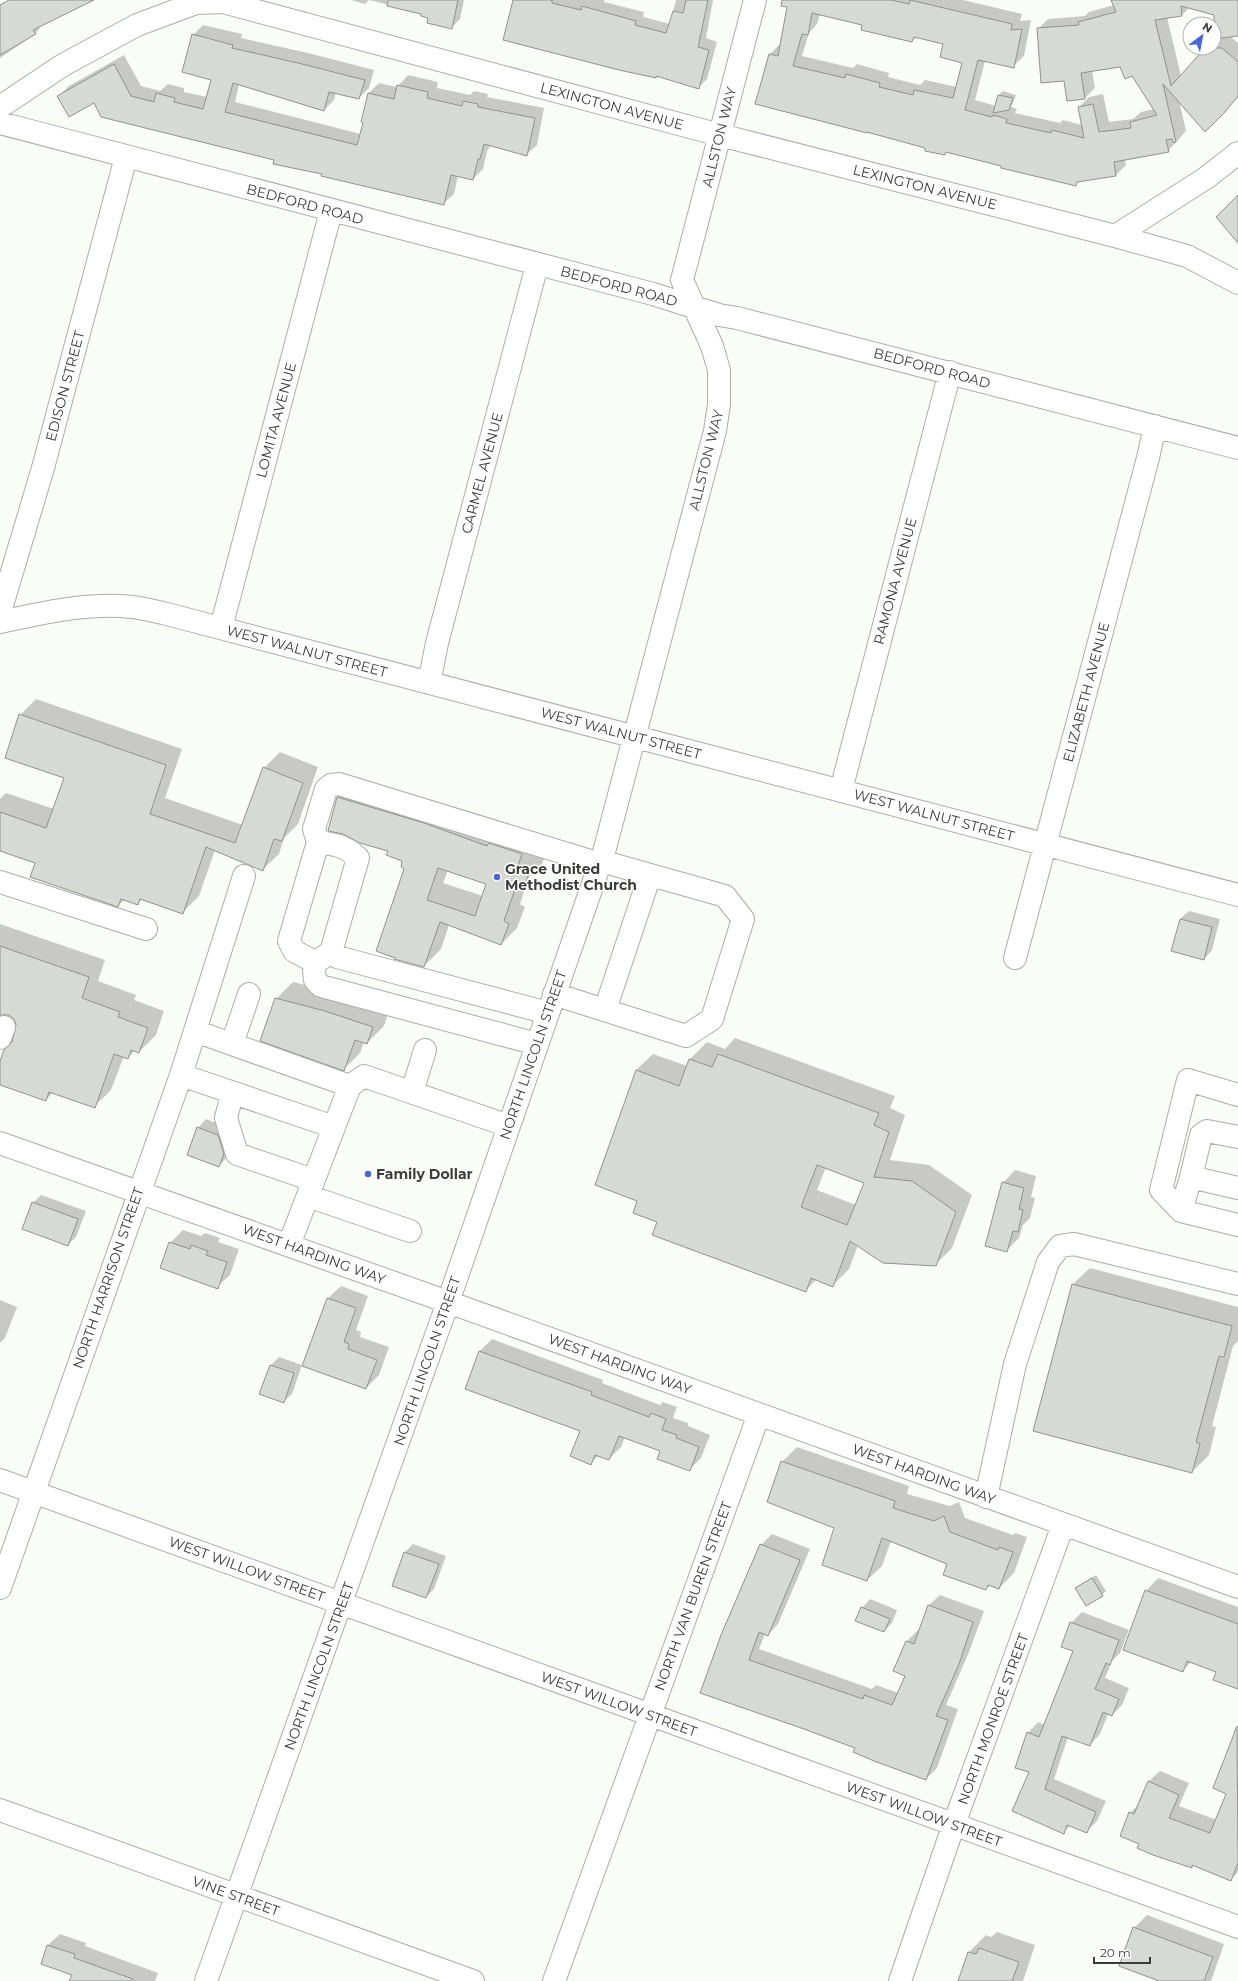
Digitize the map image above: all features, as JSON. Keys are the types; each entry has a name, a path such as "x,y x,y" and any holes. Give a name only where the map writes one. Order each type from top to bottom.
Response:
{"street":[{"name":"ALLSTON WAY","path":"634,736 715,431 719,404 718,370 712,346 682,280 755,0"},
{"name":"LEXINGTON AVENUE","path":"0,107 63,65 137,24 196,3 223,1 720,135 1115,236 1186,256 1238,282"},
{"name":"BEDFORD ROAD","path":"0,123 537,265 653,294 694,308 950,372 1238,448"},
{"path":"1115,236 1206,178 1238,153"},
{"name":"EDISON STREET","path":"0,612 43,468 126,157"},
{"name":"LOMITA AVENUE","path":"221,628 331,211"},
{"name":"CARMEL AVENUE","path":"429,683 439,635 537,265"},
{"name":"RAMONA AVENUE","path":"841,790 950,372"},
{"name":"ELIZABETH AVENUE","path":"1015,958 1146,466 1155,426"},
{"name":"WEST WALNUT STREET","path":"0,622 58,610 116,606 134,607 163,613 1238,894"},
{"name":"NORTH LINCOLN STREET","path":"206,1981 448,1302 600,862 634,736"},
{"path":"339,784 600,862 725,896 743,919 712,1019 686,1036 605,1010 551,1004 337,957 294,951 290,941 318,842 314,829 326,789 331,785 339,784"},
{"path":"318,842 338,845 351,852 358,858 322,956 315,980 321,986 537,1044"},
{"path":"605,1010 650,875"},
{"name":"NORTH HARRISON STREET","path":"0,1588 180,1075 244,876"},
{"path":"0,882 146,929"},
{"path":"232,1044 249,994"},
{"path":"195,1031 350,1086"},
{"path":"412,1092 425,1050"},
{"path":"180,1075 232,1094 334,1127"},
{"path":"289,1246 350,1086 364,1076 509,1126"},
{"path":"1238,1095 1188,1080 1161,1190 1181,1211 1238,1225"},
{"path":"232,1094 226,1118 237,1154 410,1231"},
{"path":"1181,1211 1201,1135 1207,1131 1238,1137"},
{"name":"WEST HARDING WAY","path":"0,1143 448,1302 1238,1587"},
{"path":"1191,1177 1238,1188"},
{"path":"986,1497 1015,1364 1048,1262 1060,1246 1074,1244 1238,1284"},
{"name":"NORTH VAN BUREN STREET","path":"554,1981 759,1414"},
{"name":"WEST WILLOW STREET","path":"0,1480 1238,1927"},
{"name":"NORTH MONROE STREET","path":"900,1981 954,1824 1063,1525"},
{"name":"VINE STREET","path":"0,1810 473,1981"}],"building":[{"path":"9,0 94,0 33,30 36,34 0,55 0,5"},
{"path":"388,0 458,0 452,29 427,23 428,18 421,16 421,14 387,6"},
{"path":"513,0 552,0 552,3 581,10 582,6 636,21 635,25 666,33 673,11 683,13 686,0 708,0 698,47 709,50 699,89 656,76 656,78 619,70 503,40"},
{"path":"782,0 891,0 909,4 910,0 1012,24 1011,30 1022,29 1014,68 978,60 965,110 1007,119 1006,123 1051,133 1052,130 1084,138 1078,107 1093,104 1099,132 1131,128 1130,122 1157,115 1132,76 1125,79 1120,67 1081,73 1085,99 1067,101 1064,81 1041,83 1037,28 1079,25 1078,22 1116,12 1111,0 1238,0 1238,36 1222,38 1222,16 1214,16 1181,6 1182,16 1155,20 1171,86 1198,56 1222,56 1222,48 1238,62 1238,96 1205,132 1163,84 1176,142 1174,143 1172,139 1166,140 1169,152 1114,162 1116,176 1077,182 1076,186 1001,168 1001,166 946,152 945,155 925,151 925,148 755,104 769,54 778,56 787,7 781,6","holes":["812,13 862,25 861,30 912,42 914,37 943,44 940,57 962,63 953,98 914,90 913,95 879,87 880,83 846,74 845,78 793,66 802,34 808,35"]},
{"path":"192,34 233,45 232,48 365,80 359,99 329,92 324,111 233,83 225,112 357,145 363,123 361,122 368,93 394,99 397,85 428,92 427,98 462,106 463,101 478,104 478,107 535,118 527,156 484,144 480,159 478,159 473,180 451,175 444,205 321,176 322,174 273,164 274,160 101,117 94,103 69,117 57,96 114,64 131,96 154,102 156,93 175,98 174,102 203,109 211,80 182,72"},
{"path":"998,95 1013,98 1009,110 993,113"},
{"path":"1238,195 1238,243 1216,217"},
{"path":"19,714 166,765 150,814 235,843 263,767 303,783 282,841 274,839 263,871 206,847 183,914 140,899 138,905 121,899 118,907 30,877 35,863 0,851 0,812 46,828 64,778 5,758"},
{"name":"Grace United Methodist Church","path":"337,797 424,823 487,846 489,843 522,854 518,866 530,870 526,882 515,889 504,921 509,924 501,945 440,922 424,967 394,959 395,958 376,951 404,869 401,867 402,861 386,855 388,851 360,843 343,834 328,831","holes":["438,868 486,884 475,916 427,900"]},
{"path":"1180,919 1212,927 1204,960 1171,951"},
{"path":"0,946 89,977 82,998 120,1012 118,1017 148,1028 139,1053 131,1050 128,1059 114,1054 95,1108 49,1092 46,1101 0,1085 0,1061 4,1050 12,1042 16,1025 14,1019 9,1015 0,1015"},
{"path":"275,998 325,1011 373,1027 367,1044 355,1040 344,1071 260,1041"},
{"path":"718,1054 879,1113 874,1125 889,1132 874,1177 912,1181 956,1212 936,1266 883,1263 850,1241 833,1287 811,1278 806,1292 652,1235 657,1222 633,1213 637,1201 595,1185 636,1070 679,1086 689,1059 712,1067","holes":["817,1165 864,1183 847,1225 801,1207"]},
{"path":"197,1127 218,1135 224,1154 219,1167 187,1155"},
{"path":"1002,1182 1024,1188 1019,1209 1023,1210 1018,1232 1013,1231 1007,1252 985,1246"},
{"path":"32,1202 78,1219 68,1246 22,1229"},
{"path":"169,1242 190,1249 191,1245 208,1251 206,1255 227,1262 218,1289 160,1268"},
{"path":"1072,1284 1232,1326 1224,1357 1219,1356 1196,1442 1200,1444 1192,1473 1033,1431"},
{"path":"327,1298 356,1308 344,1342 349,1344 348,1349 377,1360 366,1389 302,1366"},
{"path":"479,1351 592,1392 591,1395 649,1417 651,1413 666,1419 662,1430 677,1435 676,1438 699,1447 690,1471 657,1459 660,1451 619,1436 609,1460 595,1455 591,1465 570,1456 580,1431 465,1389"},
{"path":"270,1365 294,1373 284,1403 259,1394"},
{"path":"781,1461 895,1501 893,1508 934,1521 944,1516 950,1532 998,1550 999,1547 1013,1552 999,1589 988,1585 986,1590 943,1575 947,1564 882,1538 867,1581 822,1565 834,1528 767,1502"},
{"path":"760,1544 800,1560 768,1636 759,1632 749,1660 863,1699 864,1695 892,1705 905,1676 893,1671 906,1641 914,1644 928,1605 973,1622 959,1664 936,1716 948,1720 926,1780 853,1752 855,1748 700,1693 721,1635"},
{"path":"404,1552 439,1564 426,1598 392,1586"},
{"path":"1092,1578 1103,1596 1086,1606 1075,1588"},
{"path":"1145,1590 1238,1624 1238,1689 1213,1680 1216,1672 1187,1661 1183,1672 1123,1650"},
{"path":"861,1607 890,1619 884,1632 855,1621"},
{"path":"1070,1622 1119,1640 1110,1665 1106,1663 1095,1689 1119,1699 1112,1716 1103,1712 1090,1746 1062,1736 1045,1789 1096,1812 1087,1833 1067,1825 1064,1834 1012,1811 1029,1772 1015,1768 1027,1732 1039,1737 1073,1651 1061,1647"},
{"path":"1237,1726 1238,1863 1231,1881 1192,1865 1192,1868 1153,1855 1137,1848 1139,1844 1120,1836 1129,1812 1134,1814 1148,1781 1179,1795 1169,1818 1210,1833 1226,1794 1213,1788"},
{"path":"1133,1927 1213,1957 1204,1981 1159,1981 1119,1966"},
{"path":"47,1945 75,1954 74,1958 133,1979 132,1981 69,1981 72,1975 41,1964"},
{"path":"979,1948 1019,1962 1012,1981 958,1981 968,1952 976,1954"}],"place":[{"name":"Grace United Methodist Church","path":"497,877"},
{"name":"Family Dollar","path":"368,1174"}]}
